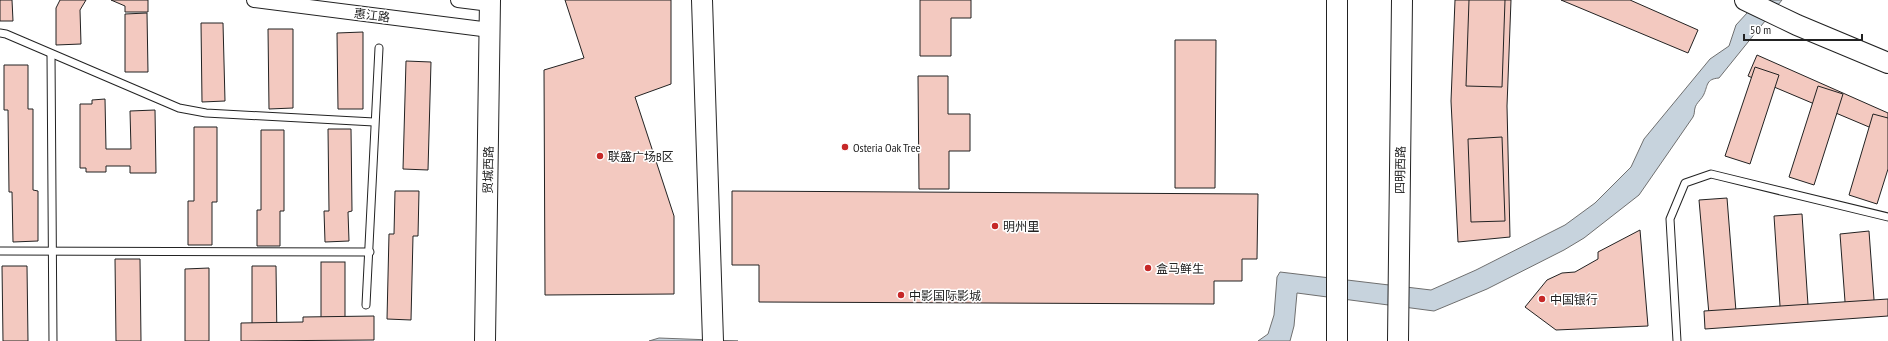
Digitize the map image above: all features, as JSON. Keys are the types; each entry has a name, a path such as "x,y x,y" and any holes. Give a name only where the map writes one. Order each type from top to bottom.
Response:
{"main road":[{"path":"702,0 713,341"},
{"path":"1336,0 1337,341"},
{"name":"四明西路","path":"1398,341 1402,0"},
{"path":"1746,0 1797,25 1888,63"},
{"name":"贸城西路","path":"485,341 490,2"}],"street":[{"name":"惠江路","path":"254,0 490,30"},
{"path":"458,0 490,2"}],"lane":[{"path":"0,33 6,34 179,108 206,113 374,122"},
{"path":"366,304 370,252 374,122 379,48"},
{"path":"51,54 53,341"},
{"path":"1677,341 1670,219 1685,183 1711,174 1888,217"},
{"path":"0,251 370,252"}],"shaded area":[{"path":"1759,0 1782,0 1719,78 1708,83 1703,96 1696,106 1693,117 1639,195 1584,238 1564,250 1487,289 1434,311 1297,293 1294,326 1290,341 1258,341 1268,334 1274,315 1277,277 1280,272 1431,290 1476,270 1565,225 1595,203 1631,167 1644,139 1710,59 1729,46 1736,25"},
{"path":"659,338 738,341 649,341"}],"building":[{"path":"0,0 12,0 13,21 0,21"},
{"path":"60,0 86,0 80,10 81,44 56,45 56,8"},
{"path":"111,0 148,0 148,12 125,12 125,6"},
{"name":"联盛广场B区","path":"565,0 671,0 671,84 635,97 674,216 674,294 545,295 544,70 584,58"},
{"path":"920,0 971,0 971,18 951,18 951,56 920,56"},
{"path":"1455,0 1511,0 1507,106 1510,237 1458,242 1451,101"},
{"path":"1469,0 1505,0 1502,87 1466,86"},
{"path":"1561,0 1630,0 1698,30 1688,53"},
{"path":"147,13 148,72 125,72 125,14"},
{"path":"201,23 223,23 225,101 202,102"},
{"path":"268,29 293,29 293,108 269,109"},
{"path":"363,32 363,109 338,109 337,33"},
{"path":"1175,40 1216,40 1215,188 1175,188"},
{"path":"1757,55 1888,113 1888,135 1748,76"},
{"path":"406,61 431,62 428,170 403,169"},
{"path":"4,65 28,65 28,109 33,109 33,190 38,191 38,241 13,242 12,192 9,192 8,110 4,110"},
{"path":"1755,67 1779,75 1750,164 1725,156"},
{"path":"918,76 948,76 948,114 970,114 970,151 949,151 949,189 919,189"},
{"path":"1818,86 1843,94 1814,185 1789,177"},
{"path":"105,99 106,149 131,149 130,111 155,110 156,173 130,173 130,166 106,166 106,172 86,172 86,168 80,168 80,104 92,104 92,100"},
{"path":"1873,114 1888,118 1888,169 1877,204 1849,195"},
{"path":"194,127 217,127 217,202 212,202 212,245 188,245 188,201 194,201"},
{"path":"328,129 351,129 352,211 348,212 349,241 325,242 324,211 329,211"},
{"path":"261,130 284,130 284,211 280,211 280,246 257,246 257,210 261,210"},
{"path":"1502,137 1505,221 1471,222 1468,139"},
{"path":"395,191 419,191 418,236 413,236 411,320 387,319 389,234 394,234"},
{"name":"明州里","path":"732,191 1258,194 1257,259 1242,259 1242,281 1214,281 1214,304 759,302 759,265 732,265"},
{"path":"1727,198 1737,324 1710,326 1699,200"},
{"path":"1802,214 1809,320 1781,321 1774,216"},
{"path":"1640,230 1648,326 1556,330 1525,307 1547,280 1562,273 1575,272 1598,259 1598,252"},
{"path":"1869,231 1875,313 1846,315 1840,234"},
{"path":"115,259 140,259 141,341 116,341"},
{"path":"321,262 345,262 345,337 321,337"},
{"path":"2,266 27,266 28,341 3,341"},
{"path":"252,266 276,266 277,341 252,341"},
{"path":"209,268 209,341 185,341 185,269"},
{"path":"1888,299 1888,316 1705,329 1704,311"},
{"path":"374,316 374,340 241,341 241,323 303,322 303,317"}],"place":[{"name":"Osteria Oak Tree","path":"845,147"},
{"name":"联盛广场B区","path":"600,156"},
{"name":"明州里","path":"995,226"},
{"name":"盒马鲜生","path":"1148,268"},
{"name":"中影国际影城","path":"901,295"},
{"name":"中国银行","path":"1542,299"}]}
